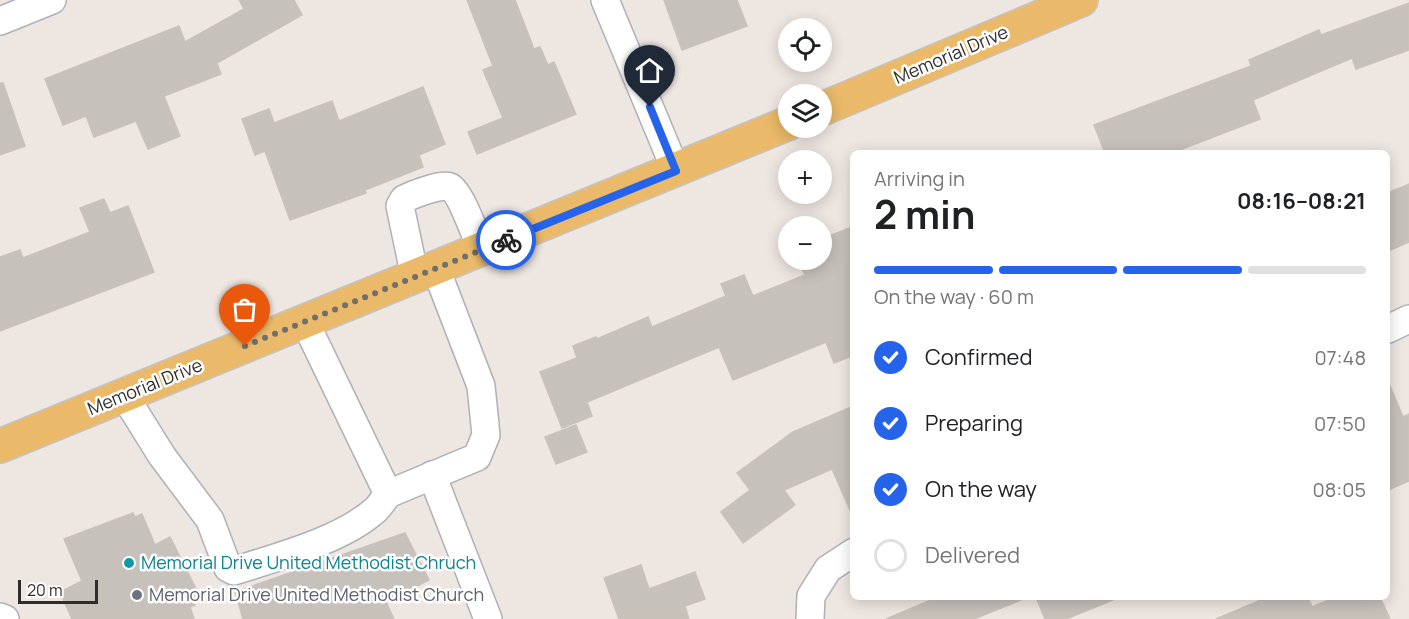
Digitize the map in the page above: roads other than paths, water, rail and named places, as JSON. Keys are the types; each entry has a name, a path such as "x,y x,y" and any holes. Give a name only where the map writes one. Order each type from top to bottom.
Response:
{"main road":[{"name":"Memorial Drive","path":"832,105 1081,0"},
{"name":"Memorial Drive","path":"0,446 778,128"}],"street":[{"path":"0,21 52,0"},
{"path":"605,0 676,171"},
{"path":"124,395 162,456 210,520 228,568 234,571 307,546 354,526 374,512 388,494 477,458 486,435 481,386 425,273 400,206 404,199 444,186 450,187 457,195 482,250"},
{"path":"1390,328 1409,320"},
{"path":"305,322 388,494"},
{"path":"432,475 488,619"},
{"path":"810,619 811,596 828,569 850,555"},
{"path":"0,617 5,619"}],"place":[{"name":"Memorial Drive United Methodist Chruch","path":"129,563"},
{"name":"Memorial Drive United Methodist Church","path":"137,595"}]}
